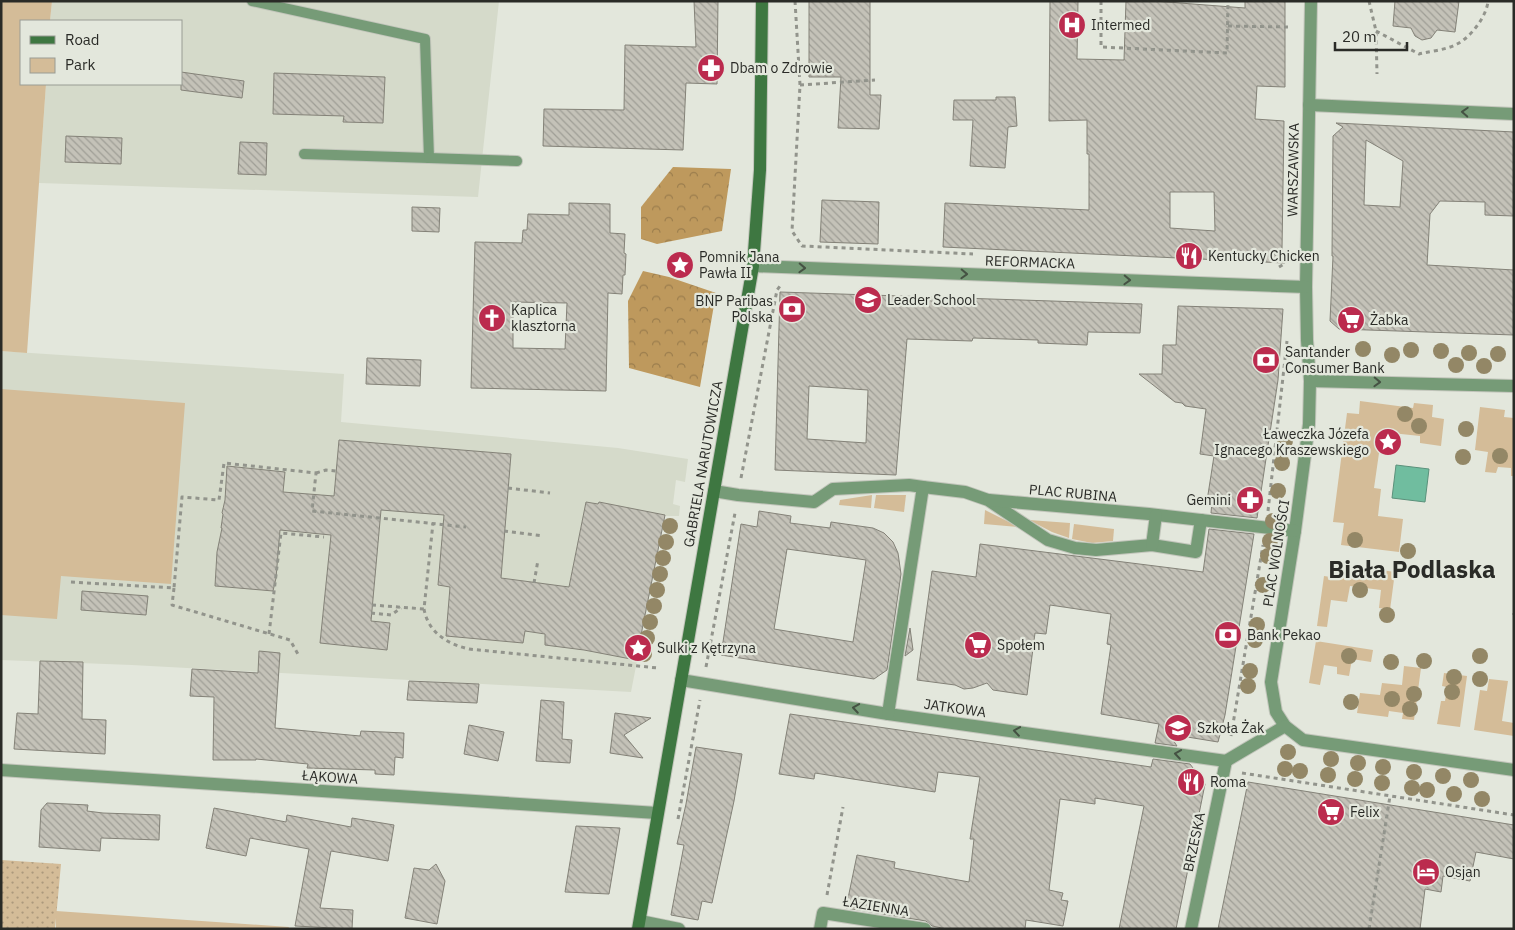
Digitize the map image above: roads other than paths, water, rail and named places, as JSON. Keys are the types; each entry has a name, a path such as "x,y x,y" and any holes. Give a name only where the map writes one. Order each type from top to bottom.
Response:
{"street":[{"name":"GABRIELA NARUTOWICZA","path":"639,925 753,266 760,170 762,1"},
{"name":"WARSZAWSKA","path":"1307,340 1310,1"},
{"path":"1309,105 1514,114"},
{"name":"REFORMACKA","path":"753,266 1306,287"},
{"name":"PLAC WOLNOŚCI","path":"1307,340 1310,381 1309,424 1295,531 1271,682 1276,712 1285,726 1303,740 1514,770"},
{"path":"1310,381 1514,386"},
{"name":"PLAC RUBINA","path":"714,491 814,502 833,489 909,485 965,492 988,500 1156,515 1295,531"},
{"path":"888,714 923,487"},
{"name":"PLAC RUBINA","path":"988,500 1048,540 1075,548 1096,550 1152,545 1196,552 1200,520"},
{"path":"1152,545 1156,515"},
{"name":"JATKOWA","path":"681,680 888,714 1225,765"},
{"path":"1225,765 1285,726"},
{"name":"BRZESKA","path":"1191,929 1225,765"},
{"name":"ŁĄKOWA","path":"1,770 657,814"},
{"name":"ŁAZIENNA","path":"820,929 823,913 925,929"},
{"path":"639,925 679,929"}],"lane":[{"path":"252,1 425,39 429,158"},
{"path":"304,154 517,161"}],"place":[{"name":"Intermed","path":"1072,25"},
{"name":"Dbam o Zdrowie","path":"711,68"},
{"name":"Kentucky Chicken","path":"1189,256"},
{"name":"Pomnik Jana Pawła II","path":"680,265"},
{"name":"Leader School","path":"868,300"},
{"name":"BNP Paribas Polska","path":"792,309"},
{"name":"Kaplica klasztorna","path":"492,318"},
{"name":"Żabka","path":"1351,320"},
{"name":"Santander Consumer Bank","path":"1266,360"},
{"name":"Ławeczka Józefa Ignacego Kraszewskiego","path":"1388,442"},
{"name":"Gemini","path":"1250,500"},
{"name":"Bank Pekao","path":"1228,635"},
{"name":"Społem","path":"978,645"},
{"name":"Sulki z Kętrzyna","path":"638,648"},
{"name":"Szkoła Żak","path":"1178,728"},
{"name":"Roma","path":"1191,782"},
{"name":"Felix","path":"1331,812"},
{"name":"Osjan","path":"1426,872"}],"district":[{"name":"Biała Podlaska","path":"1412,570"}]}
